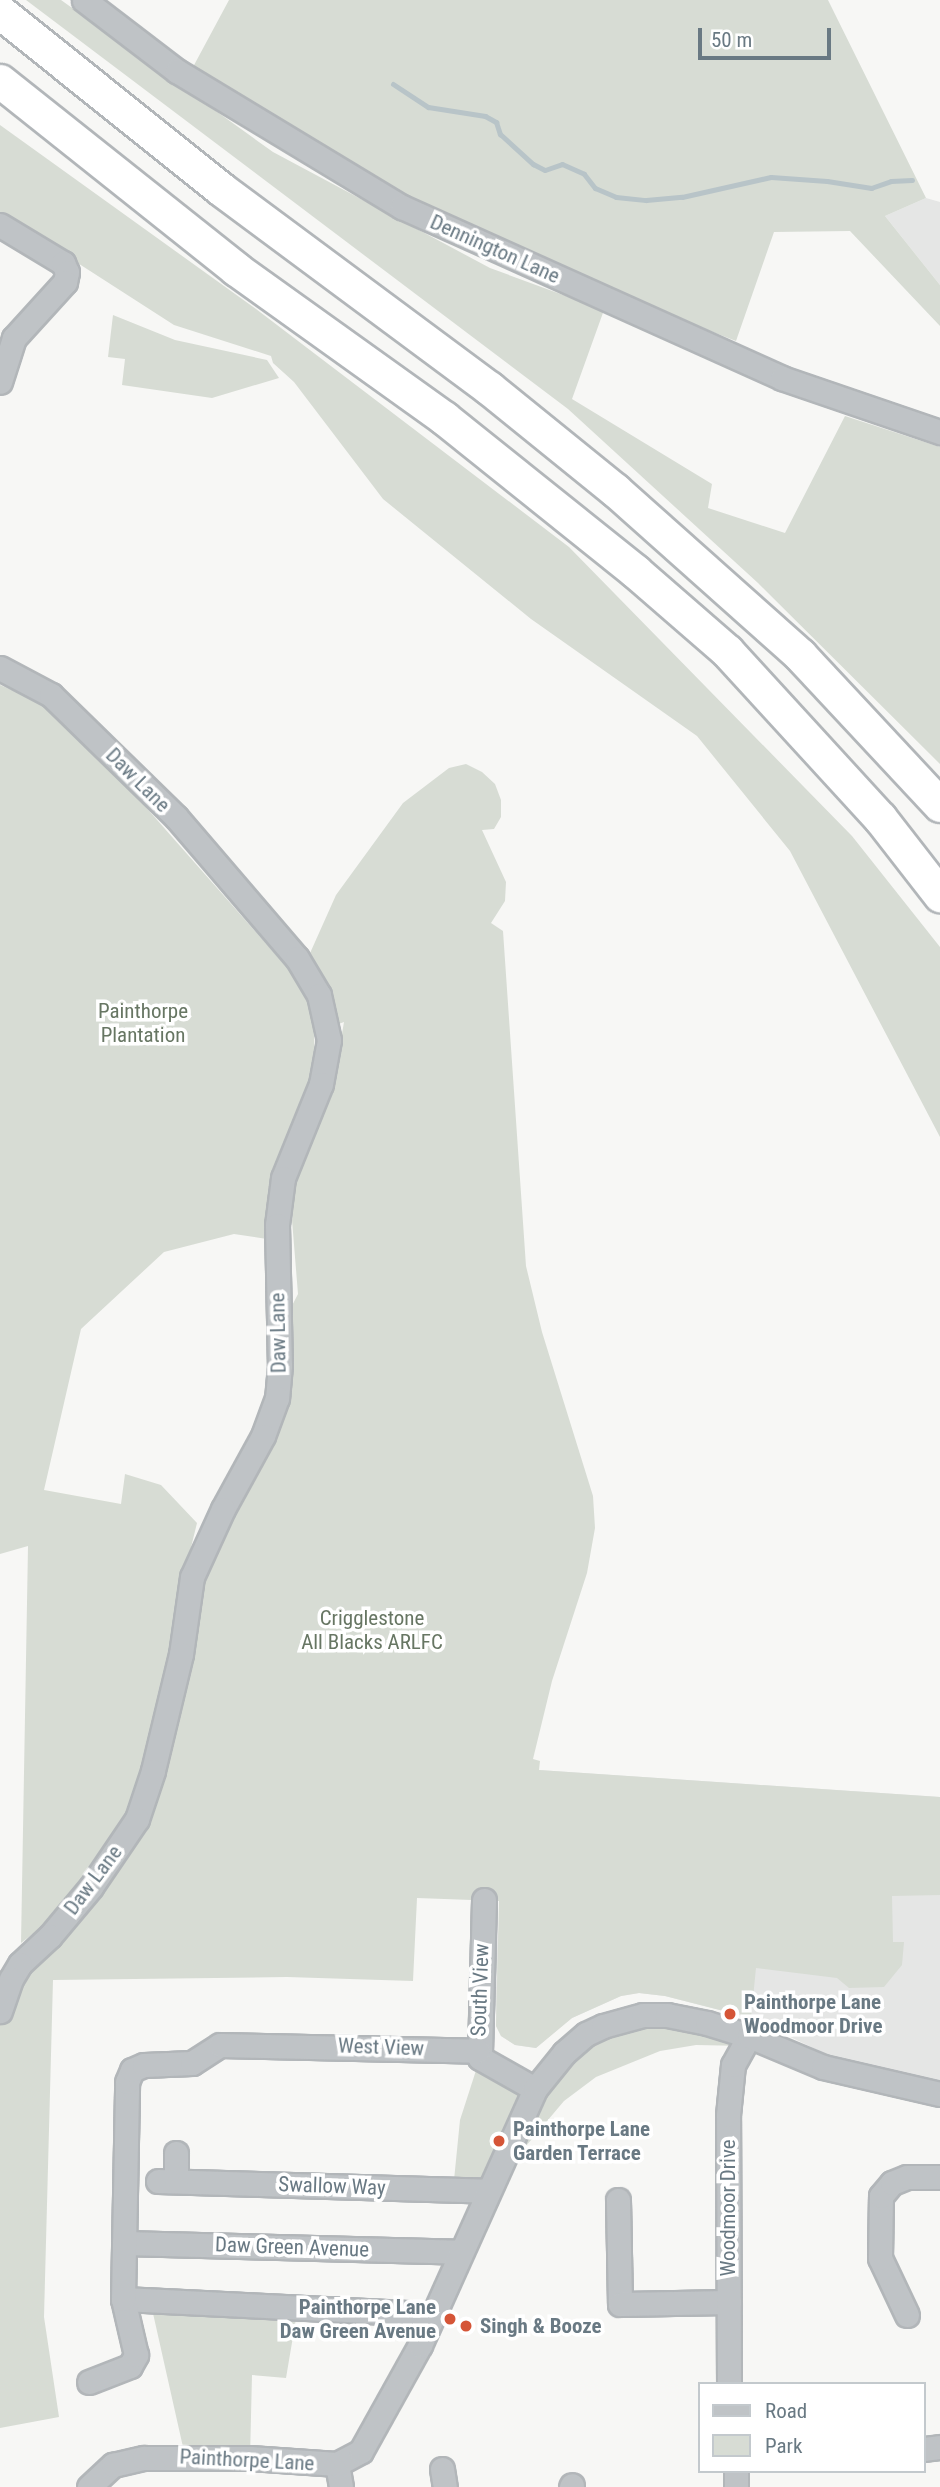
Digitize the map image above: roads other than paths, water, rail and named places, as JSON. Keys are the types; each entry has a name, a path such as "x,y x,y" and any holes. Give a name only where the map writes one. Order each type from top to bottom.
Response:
{"highway":[{"path":"0,12 221,189 489,388 615,490 800,655 940,805"},
{"path":"0,81 236,269 444,418 646,580 727,651 880,818 940,895"}],"street":[{"name":"Dennington Lane","path":"84,0 177,71 402,207 782,378 940,432"},
{"path":"0,225 63,262 67,272 65,282 14,338 0,382"},
{"name":"Daw Lane","path":"0,668 51,695 176,817 290,949 319,995 329,1041 321,1084 283,1178 276,1251 280,1365 277,1398 263,1436 223,1509 192,1577 181,1654 153,1772 137,1819 91,1887 50,1936 20,1964 10,1979 0,2011"},
{"name":"South View","path":"484,1900 478,2050 480,2058 535,2089"},
{"name":"Painthorpe Lane","path":"89,2487 113,2465 145,2458 237,2457 337,2464 361,2451 404,2377 535,2089 550,2068 579,2040 619,2020 667,2015 748,2036 823,2067 940,2094"},
{"name":"Woodmoor Drive","path":"729,2382 728,2115 733,2065 748,2036"},
{"name":"West View","path":"124,2243 127,2082 132,2070 144,2065 192,2063 219,2045 283,2044 478,2050"},
{"name":"Swallow Way","path":"176,2153 167,2181 488,2191"},
{"path":"907,2315 884,2289 880,2258 881,2196 892,2183 907,2177 940,2177"},
{"path":"618,2200 620,2304 729,2302"},
{"path":"89,2382 130,2367 136,2355 123,2299 124,2243"},
{"name":"Daw Green Avenue","path":"124,2243 460,2252"},
{"path":"123,2299 433,2314"},
{"path":"337,2464 341,2487"}],"waterway":[{"path":"393,84 428,107 485,116 496,122 500,134 533,164 545,170 562,164 584,174 595,188 616,197 646,200 682,197 771,177 827,181 871,188 891,181 912,180"}],"place":[{"name":"Painthorpe Lane Woodmoor Drive","path":"730,2014"},
{"name":"Painthorpe Lane Garden Terrace","path":"499,2141"},
{"name":"Painthorpe Lane Daw Green Avenue","path":"450,2319"},
{"name":"Singh & Booze","path":"466,2326"}],"park label":[{"name":"Painthorpe Plantation","path":"143,1023"},
{"name":"Crigglestone All Blacks ARLFC","path":"372,1630"}]}
